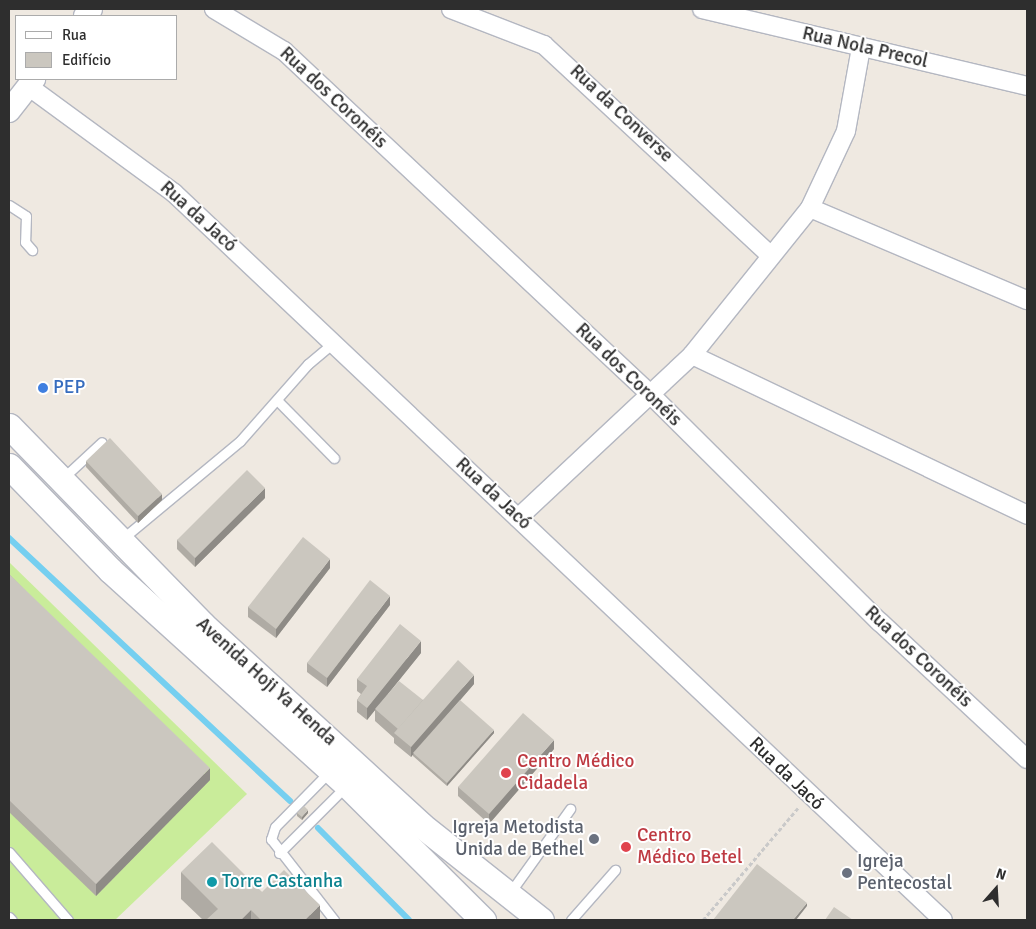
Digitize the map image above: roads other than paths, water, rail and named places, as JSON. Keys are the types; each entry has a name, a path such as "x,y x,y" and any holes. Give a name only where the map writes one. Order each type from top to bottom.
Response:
{"main road":[{"name":"Avenida Hoji Ya Henda","path":"9,426 118,543 420,824 508,896 541,920"},
{"name":"Avenida Hoji Ya Henda","path":"9,466 17,481 339,778 483,920"}],"street":[{"name":"Rua dos Coronéis","path":"214,9 284,51 649,393 880,622 1027,759"},
{"name":"Rua da Converse","path":"451,9 544,45 769,254"},
{"name":"Rua Nola Precol","path":"702,9 760,16 861,48 1027,86"},
{"path":"518,518 649,393 692,355 769,254 810,208 846,131 861,48"},
{"path":"9,110 31,82"},
{"name":"Rua da Jacó","path":"31,82 174,193 518,518 808,796 943,920"},
{"path":"810,208 1027,300"},
{"path":"692,355 1027,515"}],"lane":[{"path":"9,205 26,216 26,242 32,250"},
{"path":"118,543 240,440 278,401 308,364 333,343"},
{"path":"278,401 334,458"},
{"path":"60,480 102,442"},
{"path":"334,920 279,853 271,839 275,827 339,778"},
{"path":"279,853 339,778"},
{"path":"508,896 570,809"},
{"path":"9,852 68,920"},
{"path":"571,920 615,870"},
{"path":"9,917 12,920"}],"waterway":[{"path":"9,538 290,801"},
{"path":"318,828 409,920"}],"place":[{"name":"PEP","path":"43,388"},
{"name":"Centro Médico Cidadela","path":"506,773"},
{"name":"Igreja Metodista Unida de Bethel","path":"594,839"},
{"name":"Centro Médico Betel","path":"626,847"},
{"name":"Igreja Pentecostal","path":"847,873"},
{"name":"Torre Castanha","path":"212,882"}]}
